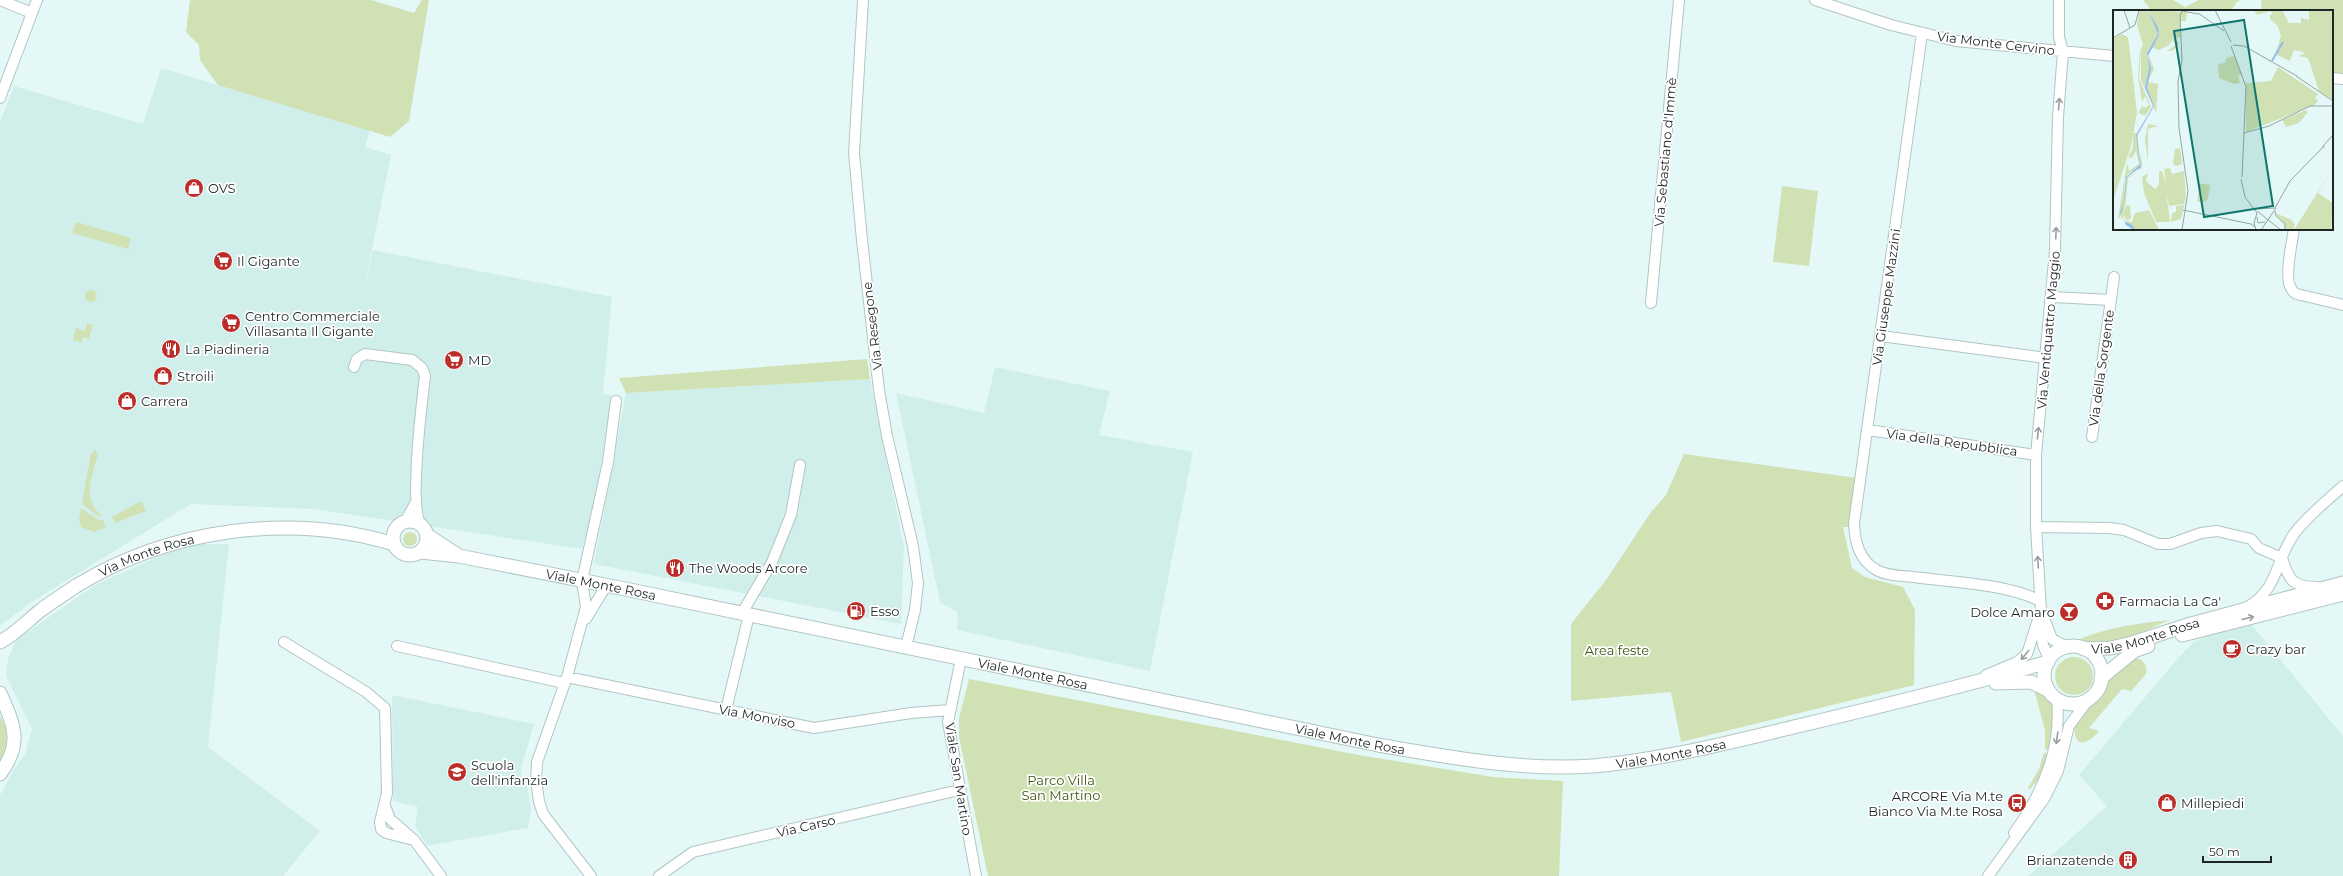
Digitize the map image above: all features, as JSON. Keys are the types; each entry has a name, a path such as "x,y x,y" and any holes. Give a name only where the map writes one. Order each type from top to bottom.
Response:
{"main road":[{"name":"Viale Monte Rosa","path":"363,534 416,522 424,530 459,556"},
{"path":"394,544 400,526"},
{"name":"Viale Monte Rosa","path":"221,533 277,528 363,534 394,544 399,552 408,556 421,552 459,556 1378,745 1482,762 1546,766 1592,766 1663,756 1723,744 1974,684 2048,661 2060,650 2067,647 2084,649 2111,648 2244,609 2340,588"},
{"path":"421,552 426,544 424,530"},
{"name":"Via Monte Rosa","path":"2,643 42,610 76,586 108,568 140,554 188,539 221,533"},
{"name":"Viale Monte Rosa","path":"2101,678 2134,651 2340,588"},
{"name":"Viale Monte Rosa","path":"1960,687 2019,681 2036,684 2072,704 2088,700 2099,687 2101,678 2098,660 2084,649"},
{"path":"2048,661 2044,674 2052,694"},
{"path":"0,693 12,720 15,733 12,754 0,774"},
{"path":"0,705 12,720"}],"street":[{"path":"0,0 32,13"},
{"path":"0,98 37,0"},
{"name":"Via Resegone","path":"863,0 854,153 862,248 879,390 887,436 913,546 918,583 915,610 906,647"},
{"name":"Via Sebastiano d'Immè","path":"1651,303 1679,0"},
{"name":"Via Monte Cervino","path":"1815,0 1922,33 1956,41 2062,51"},
{"name":"Via Ventiquattro Maggio","path":"2048,661 2043,645 2040,610 2036,527 2036,455 2052,297 2056,236 2058,117 2062,51 2059,37 2059,0"},
{"name":"Via Giuseppe Mazzini","path":"1922,33 1854,524 1856,543 1864,558 1876,570 1896,575 2012,591 2040,610"},
{"path":"2062,51 2113,56"},
{"path":"2333,78 2343,79"},
{"path":"2294,230 2288,278 2290,287 2294,293 2343,306"},
{"name":"Via della Sorgente","path":"2092,437 2114,277"},
{"name":"Via della Sorgente","path":"2052,297 2111,300"},
{"path":"1881,336 2046,358"},
{"path":"354,367 359,356 365,354 412,360 424,370 425,376 419,425 417,500 418,518 424,530"},
{"path":"591,876 543,814 537,788 537,762 566,680 586,607 582,581 608,462 616,401"},
{"name":"Via della Repubblica","path":"1868,430 2036,455"},
{"path":"726,710 746,614 772,562 792,515 800,465"},
{"path":"2244,609 2258,601 2269,588 2282,558 2298,529 2343,486"},
{"path":"400,526 417,500"},
{"path":"2036,527 2110,528 2124,530 2158,544 2170,544 2201,533 2217,531 2251,540 2258,548 2282,558 2287,573 2294,583 2305,587 2340,588"},
{"path":"580,631 606,586"},
{"name":"Via Ventiquattro Maggio","path":"2040,610 2052,639 2067,647"},
{"name":"Via Ventiquattro Maggio","path":"1974,684 1990,672 2024,658 2031,645 2040,610"},
{"path":"284,642 366,692 385,708 387,793 385,806 390,819 414,840 440,876"},
{"name":"Via Monviso","path":"397,646 814,728 911,713 950,710"},
{"name":"Viale San Martino","path":"961,659 948,722 976,876"},
{"path":"1980,876 2018,827 2046,776 2057,741 2058,720 2052,694"},
{"path":"1988,876 2044,800 2058,771 2069,726 2088,700"},
{"name":"Via Carso","path":"659,876 693,852 960,790"}],"shaded area":[{"path":"161,68 370,130 365,147 391,155 361,304 373,250 612,297 603,394 612,395 602,477 582,549 313,509 191,504 30,603 0,626 0,122 14,86 143,124"},
{"path":"995,367 1110,391 1099,435 1193,452 1150,671 957,630 958,613 940,602 896,393 984,413"},
{"path":"870,379 904,548 901,624 594,564 626,393"},
{"path":"199,544 229,544 208,747 320,831 283,876 0,876 0,795 14,769 25,754 32,729 6,676 8,659 16,640 95,585 163,554"},
{"path":"2251,624 2343,736 2343,876 2028,876 2107,806 2079,775 2180,656 2194,642 2205,636"},
{"name":"Scuola dell'infanzia","path":"392,695 534,724 521,769 521,775 526,777 531,810 528,828 427,846 415,826 418,807 393,801"}],"green space":[{"path":"190,0 371,0 414,13 422,0 429,0 409,121 390,137 218,85 200,60 199,45 186,32"},
{"path":"2143,0 2173,0 2185,7 2199,0 2240,0 2232,10 2151,10"},
{"path":"2261,0 2343,0 2343,79 2333,78 2333,10 2262,10"},
{"path":"1782,186 1818,191 1809,266 1773,262"},
{"path":"76,222 131,238 128,249 72,233"},
{"path":"89,290 93,290 97,296 93,302 89,302 85,298 85,294"},
{"path":"87,323 93,325 89,339 83,337 82,343 73,340 76,328 85,331"},
{"path":"867,359 870,379 626,393 619,378"},
{"path":"95,450 98,454 91,479 90,495 96,509 102,516 100,517 82,504 91,454"},
{"name":"Area feste","path":"1684,454 1857,478 1851,527 1843,527 1852,568 1865,577 1903,587 1915,610 1914,685 1681,742 1671,692 1571,701 1571,624 1606,580 1651,512 1666,495"},
{"path":"141,501 146,511 115,523 112,517"},
{"path":"81,508 98,520 103,520 106,527 94,532 81,527 79,519"},
{"path":"407,532 413,532 417,536 417,542 413,546 407,546 403,542 403,536"},
{"path":"2170,620 2114,642 2091,642 2080,639 2102,631 2124,626"},
{"path":"2070,657 2078,657 2088,662 2092,669 2092,683 2088,690 2078,695 2070,695 2060,690 2058,687 2055,680 2055,672 2060,662 2063,660"},
{"path":"2132,658 2139,659 2144,662 2146,674 2131,691 2122,689 2089,728 2099,731 2094,737 2081,742 2076,736 2075,722 2090,705 2099,699 2110,678"},
{"name":"Parco Villa San Martino","path":"969,679 1359,755 1493,777 1563,781 1559,876 988,876 959,737 959,718"},
{"path":"2033,686 2048,698 2052,705 2054,722 2051,750 2045,749 2045,730"},
{"path":"0,716 5,727 6,744 0,762"},
{"path":"2044,753 2049,754 2038,780 2029,790 2028,788 2039,769"}],"place":[{"name":"OVS","path":"194,188"},
{"name":"Il Gigante","path":"223,261"},
{"name":"Centro Commerciale Villasanta Il Gigante","path":"231,323"},
{"name":"La Piadineria","path":"171,349"},
{"name":"MD","path":"454,360"},
{"name":"Stroili","path":"163,376"},
{"name":"Carrera","path":"127,401"},
{"name":"The Woods Arcore","path":"675,568"},
{"name":"Farmacia La Ca'","path":"2105,601"},
{"name":"Esso","path":"856,611"},
{"name":"Dolce Amaro","path":"2069,612"},
{"name":"Crazy bar","path":"2232,649"},
{"name":"Scuola dell'infanzia","path":"457,772"},
{"name":"ARCORE Via M.te Bianco Via M.te Rosa","path":"2017,803"},
{"name":"Millepiedi","path":"2167,803"},
{"name":"Brianzatende","path":"2128,860"}]}
